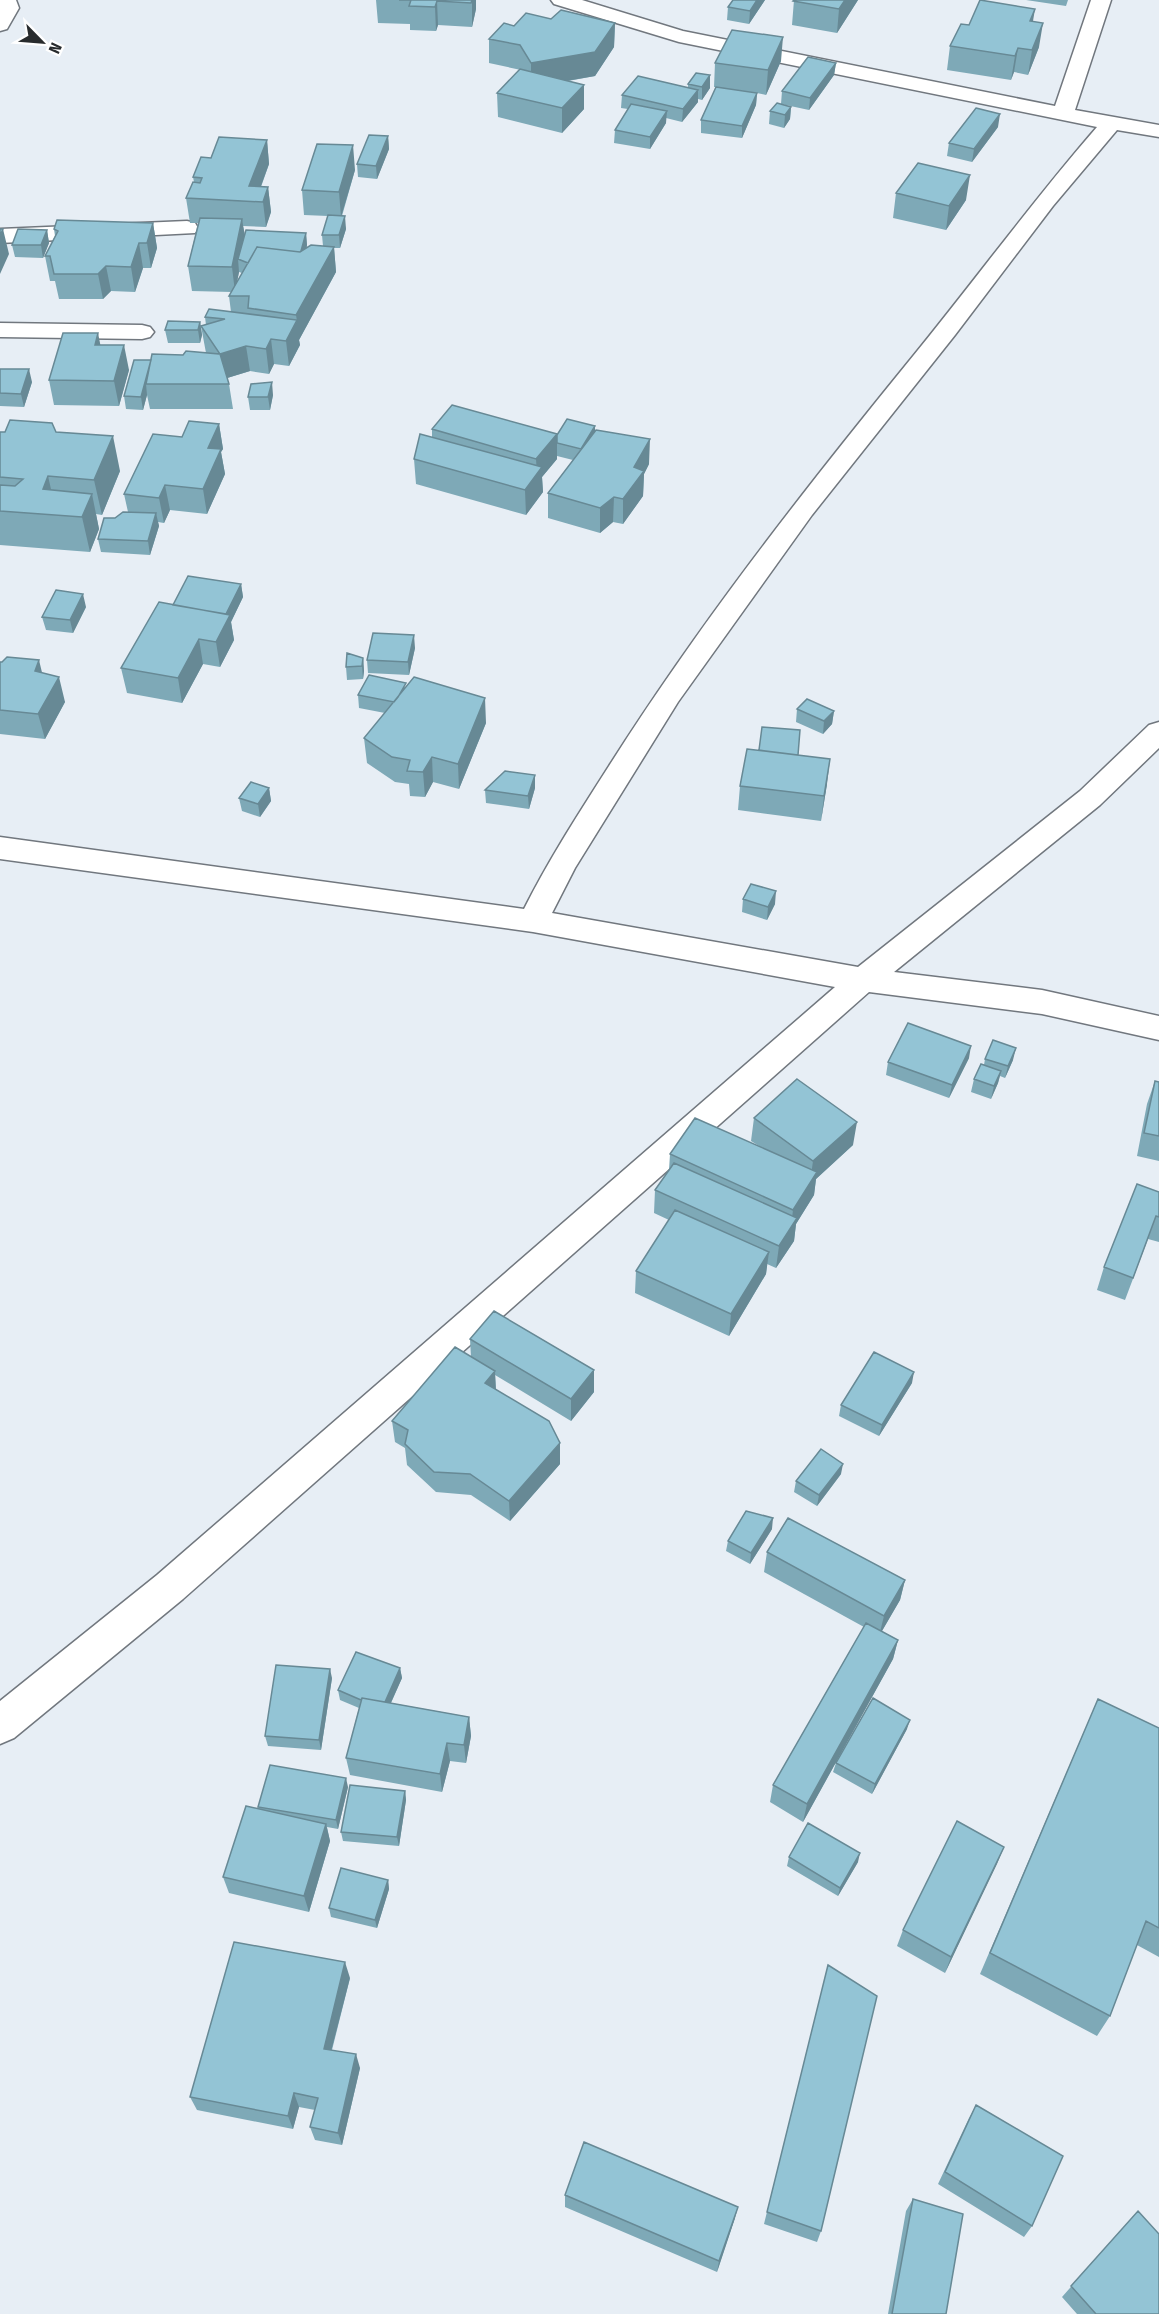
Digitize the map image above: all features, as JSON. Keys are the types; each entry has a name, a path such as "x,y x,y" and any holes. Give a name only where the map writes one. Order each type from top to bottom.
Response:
{"street":[{"path":"561,0 679,36 1111,124 1159,131"},
{"path":"1063,114 1101,0"},
{"path":"0,25 10,1"},
{"path":"533,921 561,865 668,696 742,593 803,509 947,330 1045,201 1111,124"},
{"path":"0,236 188,228"},
{"path":"0,330 141,332"},
{"path":"0,1725 170,1587 863,980 1090,798 1159,732"},
{"path":"0,848 533,921 863,980 1042,1002 1159,1028"}],"building":[{"path":"411,0 472,0 471,3 437,1 435,7 409,6"},
{"path":"733,0 757,0 750,11 728,7"},
{"path":"794,0 845,0 839,9"},
{"path":"980,0 1035,9 1030,21 1043,23 1032,50 1018,48 1015,56 950,46 961,24 969,25"},
{"path":"561,10 615,23 595,52 531,63 520,45 489,39 504,23 514,26 526,13 551,19"},
{"path":"732,30 783,37 768,70 715,63"},
{"path":"808,57 836,63 810,98 782,91"},
{"path":"520,69 584,85 562,108 497,93"},
{"path":"696,73 710,75 702,87 688,84"},
{"path":"638,76 698,90 683,109 622,95"},
{"path":"716,87 757,93 742,126 701,120"},
{"path":"777,103 791,107 785,115 770,111"},
{"path":"631,104 667,111 650,137 615,130"},
{"path":"976,108 1000,114 974,149 949,143"},
{"path":"369,135 388,136 376,166 357,164"},
{"path":"219,137 267,140 249,186 268,187 263,202 186,198 193,182 200,183 202,178 193,177 201,157 211,158"},
{"path":"317,144 353,145 339,192 302,190"},
{"path":"918,163 970,175 949,206 896,193"},
{"path":"328,215 345,216 339,235 322,235"},
{"path":"200,218 242,219 232,267 188,266"},
{"path":"57,220 153,223 147,243 139,243 131,267 106,266 98,274 54,274 50,256 45,256 58,231 54,229"},
{"path":"18,229 47,230 41,245 12,245"},
{"path":"246,230 306,233 300,252 257,247 248,263 238,259"},
{"path":"311,245 334,247 296,315 248,308 249,296 229,296 257,247 300,252"},
{"path":"209,309 297,320 286,341 271,339 266,349 246,346 220,354 201,326 225,319 205,317"},
{"path":"168,321 200,322 198,330 165,330"},
{"path":"63,333 98,333 95,345 124,345 114,381 49,380"},
{"path":"186,351 220,354 229,384 146,384 152,354 183,355"},
{"path":"134,360 151,360 141,397 124,396"},
{"path":"0,369 29,369 21,394 0,393"},
{"path":"272,382 268,397 248,397 251,384"},
{"path":"452,405 557,434 536,459 432,429"},
{"path":"567,419 595,426 581,449 557,443 557,435"},
{"path":"10,420 52,423 56,432 113,436 94,480 48,476 43,489 92,494 82,517 0,511 0,485 15,486 23,479 0,477 0,432 5,432"},
{"path":"189,421 219,424 208,448 221,449 203,489 165,485 159,498 124,494 153,434 182,437"},
{"path":"596,430 650,439 634,467 644,471 623,499 614,497 600,508 548,493"},
{"path":"420,434 542,467 525,490 414,459"},
{"path":"123,512 156,513 148,541 98,539 104,518 115,518"},
{"path":"188,576 241,584 226,614 173,605"},
{"path":"56,590 83,594 70,620 42,617"},
{"path":"159,602 230,615 216,642 199,639 178,678 121,668"},
{"path":"373,633 414,635 408,662 367,660"},
{"path":"347,653 363,658 362,666 346,667"},
{"path":"7,657 39,660 35,671 59,677 38,714 0,710 0,662"},
{"path":"369,675 406,683 394,702 358,695"},
{"path":"414,677 485,698 458,764 432,757 423,772 407,771 410,760 392,757 364,738"},
{"path":"807,699 834,711 824,721 797,709"},
{"path":"762,727 800,730 798,755 759,750"},
{"path":"747,749 830,759 824,796 740,786"},
{"path":"505,771 535,775 528,796 485,790"},
{"path":"251,782 269,788 258,804 239,798"},
{"path":"751,884 776,891 768,907 743,899"},
{"path":"908,1023 971,1046 952,1085 888,1062"},
{"path":"993,1040 1016,1048 1008,1066 985,1059"},
{"path":"981,1064 1001,1071 994,1086 974,1079"},
{"path":"797,1079 857,1122 813,1161 754,1118"},
{"path":"1155,1081 1159,1082 1159,1136 1144,1133"},
{"path":"695,1118 817,1172 793,1210 670,1154"},
{"path":"674,1163 797,1218 779,1246 655,1190"},
{"path":"1137,1184 1159,1192 1159,1217 1156,1216 1133,1278 1104,1267"},
{"path":"675,1210 769,1252 731,1314 636,1271"},
{"path":"494,1311 594,1370 571,1399 470,1339"},
{"path":"455,1347 495,1371 485,1383 549,1421 560,1443 509,1501 470,1474 434,1472 405,1444 408,1430 392,1421"},
{"path":"874,1352 914,1372 882,1425 841,1405"},
{"path":"821,1449 843,1464 819,1495 796,1481"},
{"path":"746,1511 773,1518 751,1553 728,1541"},
{"path":"788,1518 905,1580 884,1616 767,1552"},
{"path":"866,1623 898,1640 807,1804 773,1785"},
{"path":"356,1652 400,1668 385,1702 362,1698 361,1700 338,1690"},
{"path":"276,1665 330,1669 319,1740 265,1736"},
{"path":"362,1698 469,1717 464,1745 447,1743 440,1774 346,1758"},
{"path":"873,1698 910,1720 875,1784 836,1763"},
{"path":"1098,1699 1159,1728 1159,1928 1146,1921 1110,2016 990,1953"},
{"path":"270,1765 346,1778 336,1820 258,1807"},
{"path":"350,1785 405,1791 397,1837 341,1832"},
{"path":"246,1806 326,1824 304,1896 223,1877"},
{"path":"957,1821 1004,1847 951,1957 903,1930"},
{"path":"808,1823 860,1853 840,1888 789,1857"},
{"path":"341,1868 388,1880 375,1920 329,1908"},
{"path":"234,1942 345,1962 324,2049 356,2054 338,2133 310,2127 318,2098 294,2093 288,2116 190,2097"},
{"path":"828,1965 877,1996 821,2231 767,2212"},
{"path":"976,2105 1063,2156 1032,2226 945,2172"},
{"path":"584,2142 738,2207 719,2261 565,2195"},
{"path":"913,2199 963,2214 946,2314 892,2314"},
{"path":"1138,2211 1159,2234 1159,2314 1096,2314 1071,2286"}]}
